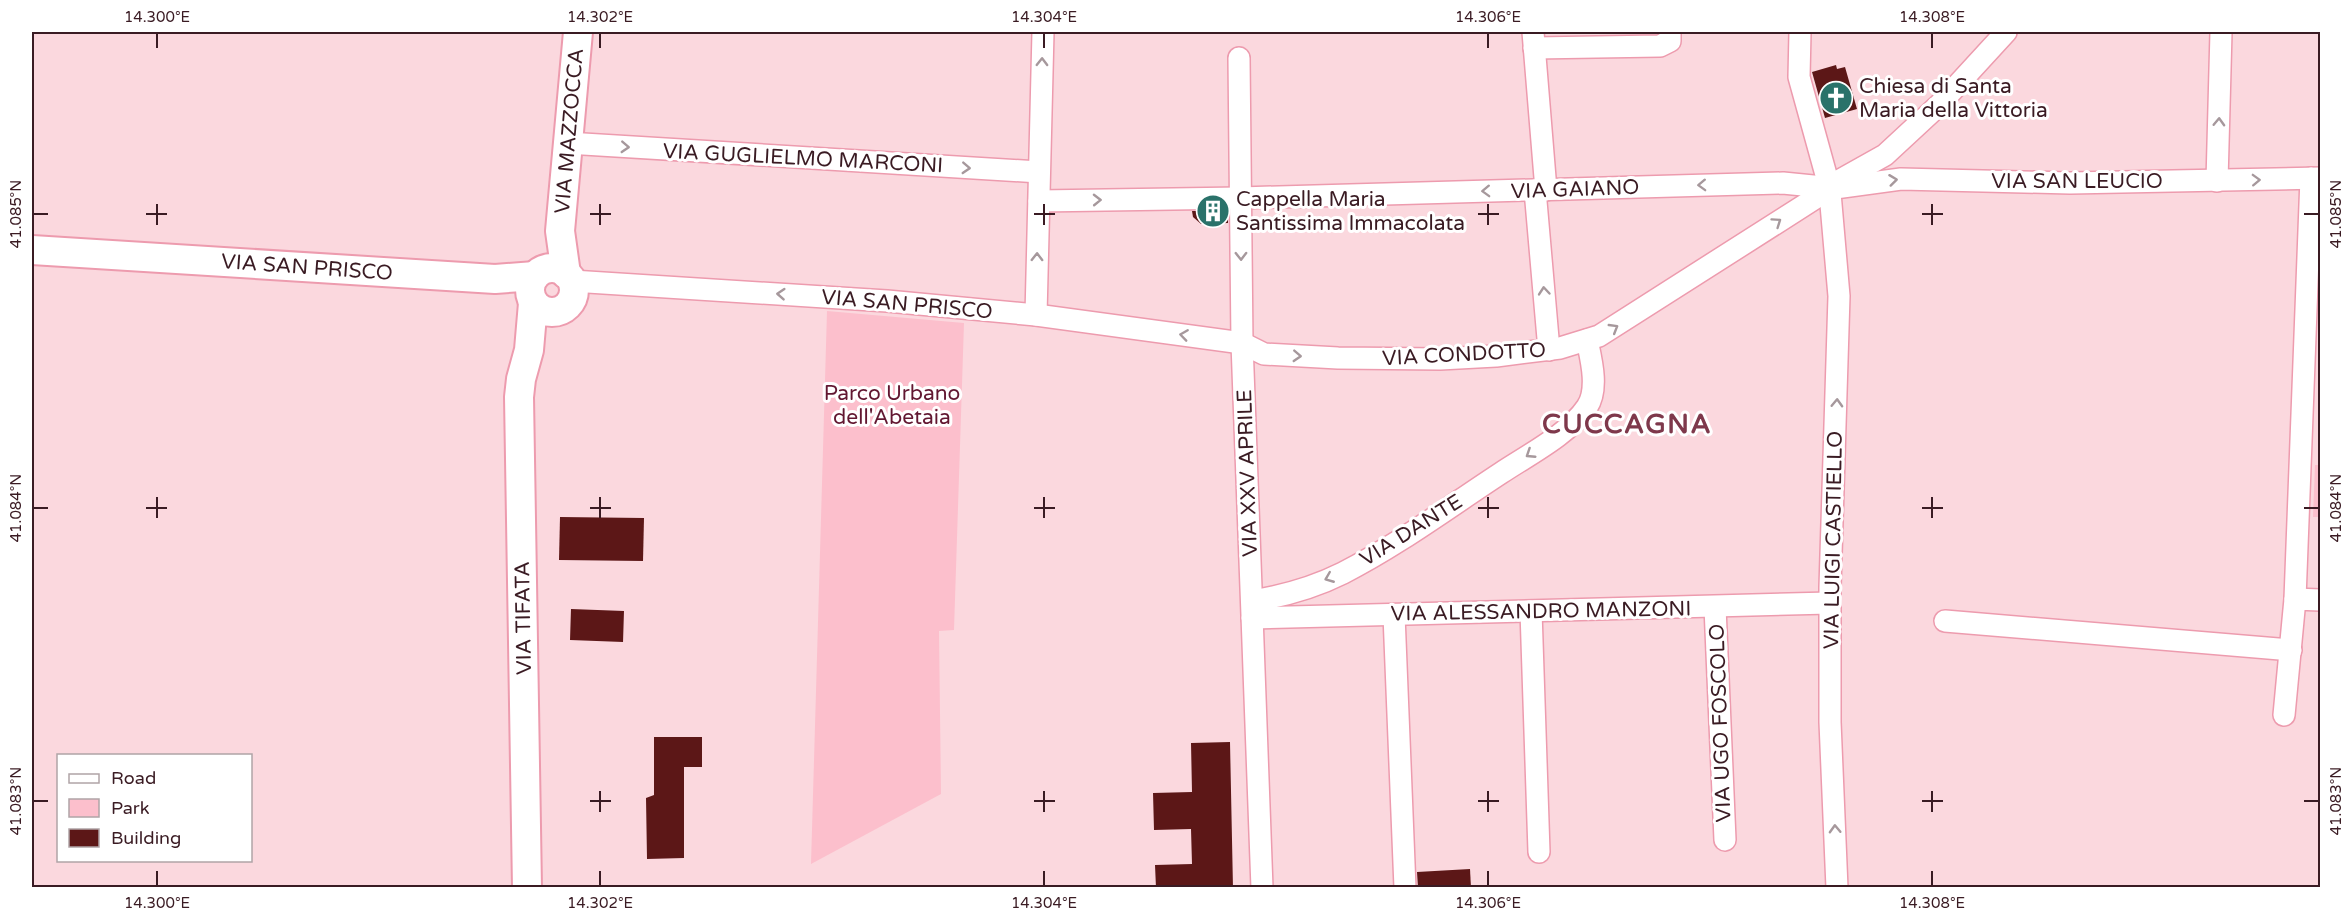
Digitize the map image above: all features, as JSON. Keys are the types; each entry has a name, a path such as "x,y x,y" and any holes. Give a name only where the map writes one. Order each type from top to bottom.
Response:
{"street":[{"name":"VIA MAZZOCCA","path":"548,287 560,231 578,32"},
{"path":"1036,315 1043,32"},
{"path":"1550,350 1533,40 1660,46 1670,41 1670,32"},
{"name":"VIA LUIGI CASTIELLO","path":"1800,32 1799,77 1829,188 1839,296 1830,603 1830,722 1836,888"},
{"name":"VIA CONDOTTO","path":"1242,343 1264,354 1338,358 1452,358 1550,350 1599,336 1667,295 1829,188 1885,155 1939,105 2006,32"},
{"path":"2217,181 2221,32"},
{"name":"VIA XXV APRILE","path":"1239,58 1242,343 1262,888"},
{"name":"VIA GUGLIELMO MARCONI","path":"567,143 1039,172"},
{"path":"2284,715 2295,599 2316,178"},
{"name":"VIA SAN LEUCIO","path":"1829,188 1901,179 2070,183 2316,178"},
{"name":"VIA GAIANO","path":"1039,201 1240,198 1783,183 1829,188"},
{"name":"VIA SAN PRISCO","path":"32,250 495,279 548,287 887,301 1036,315 1242,343"},
{"name":"VIA TIFATA","path":"527,888 519,398 529,350 548,287"},
{"name":"VIA DANTE","path":"1252,610 1342,573 1404,537 1551,440 1577,419 1589,405 1593,390 1591,357 1587,340"},
{"path":"2295,599 2320,600"},
{"name":"VIA ALESSANDRO MANZONI","path":"1252,610 1394,615 1830,603"},
{"name":"VIA UGO FOSCOLO","path":"1716,607 1725,840"},
{"path":"1531,611 1539,852"},
{"path":"1394,615 1405,888"},
{"path":"1945,621 2290,650"}],"green space":[{"name":"Parco Urbano dell'Abetaia","path":"827,311 964,323 954,630 939,631 941,794 811,864"},
{"path":"2315,465 2320,465 2320,517 2313,517"}],"building":[{"name":"Chiesa di Santa Maria della Vittoria","path":"1836,65 1837,69 1845,67 1857,109 1825,118 1812,72"},
{"path":"1192,211 1228,211 1228,223 1201,224 1193,217"},
{"path":"560,517 644,518 643,561 559,560"},
{"path":"571,609 624,611 623,642 570,640"},
{"path":"654,737 702,737 702,767 684,767 684,858 647,859 646,798 654,795"},
{"path":"1230,742 1233,888 1156,888 1155,865 1192,864 1191,829 1154,830 1153,793 1192,792 1191,743"},
{"path":"1470,869 1471,888 1418,888 1417,872"}],"place":[{"name":"Chiesa di Santa Maria della Vittoria","path":"1836,98"},
{"name":"Cappella Maria Santissima Immacolata","path":"1213,211"}],"district":[{"name":"CUCCAGNA","path":"1627,424"}]}
